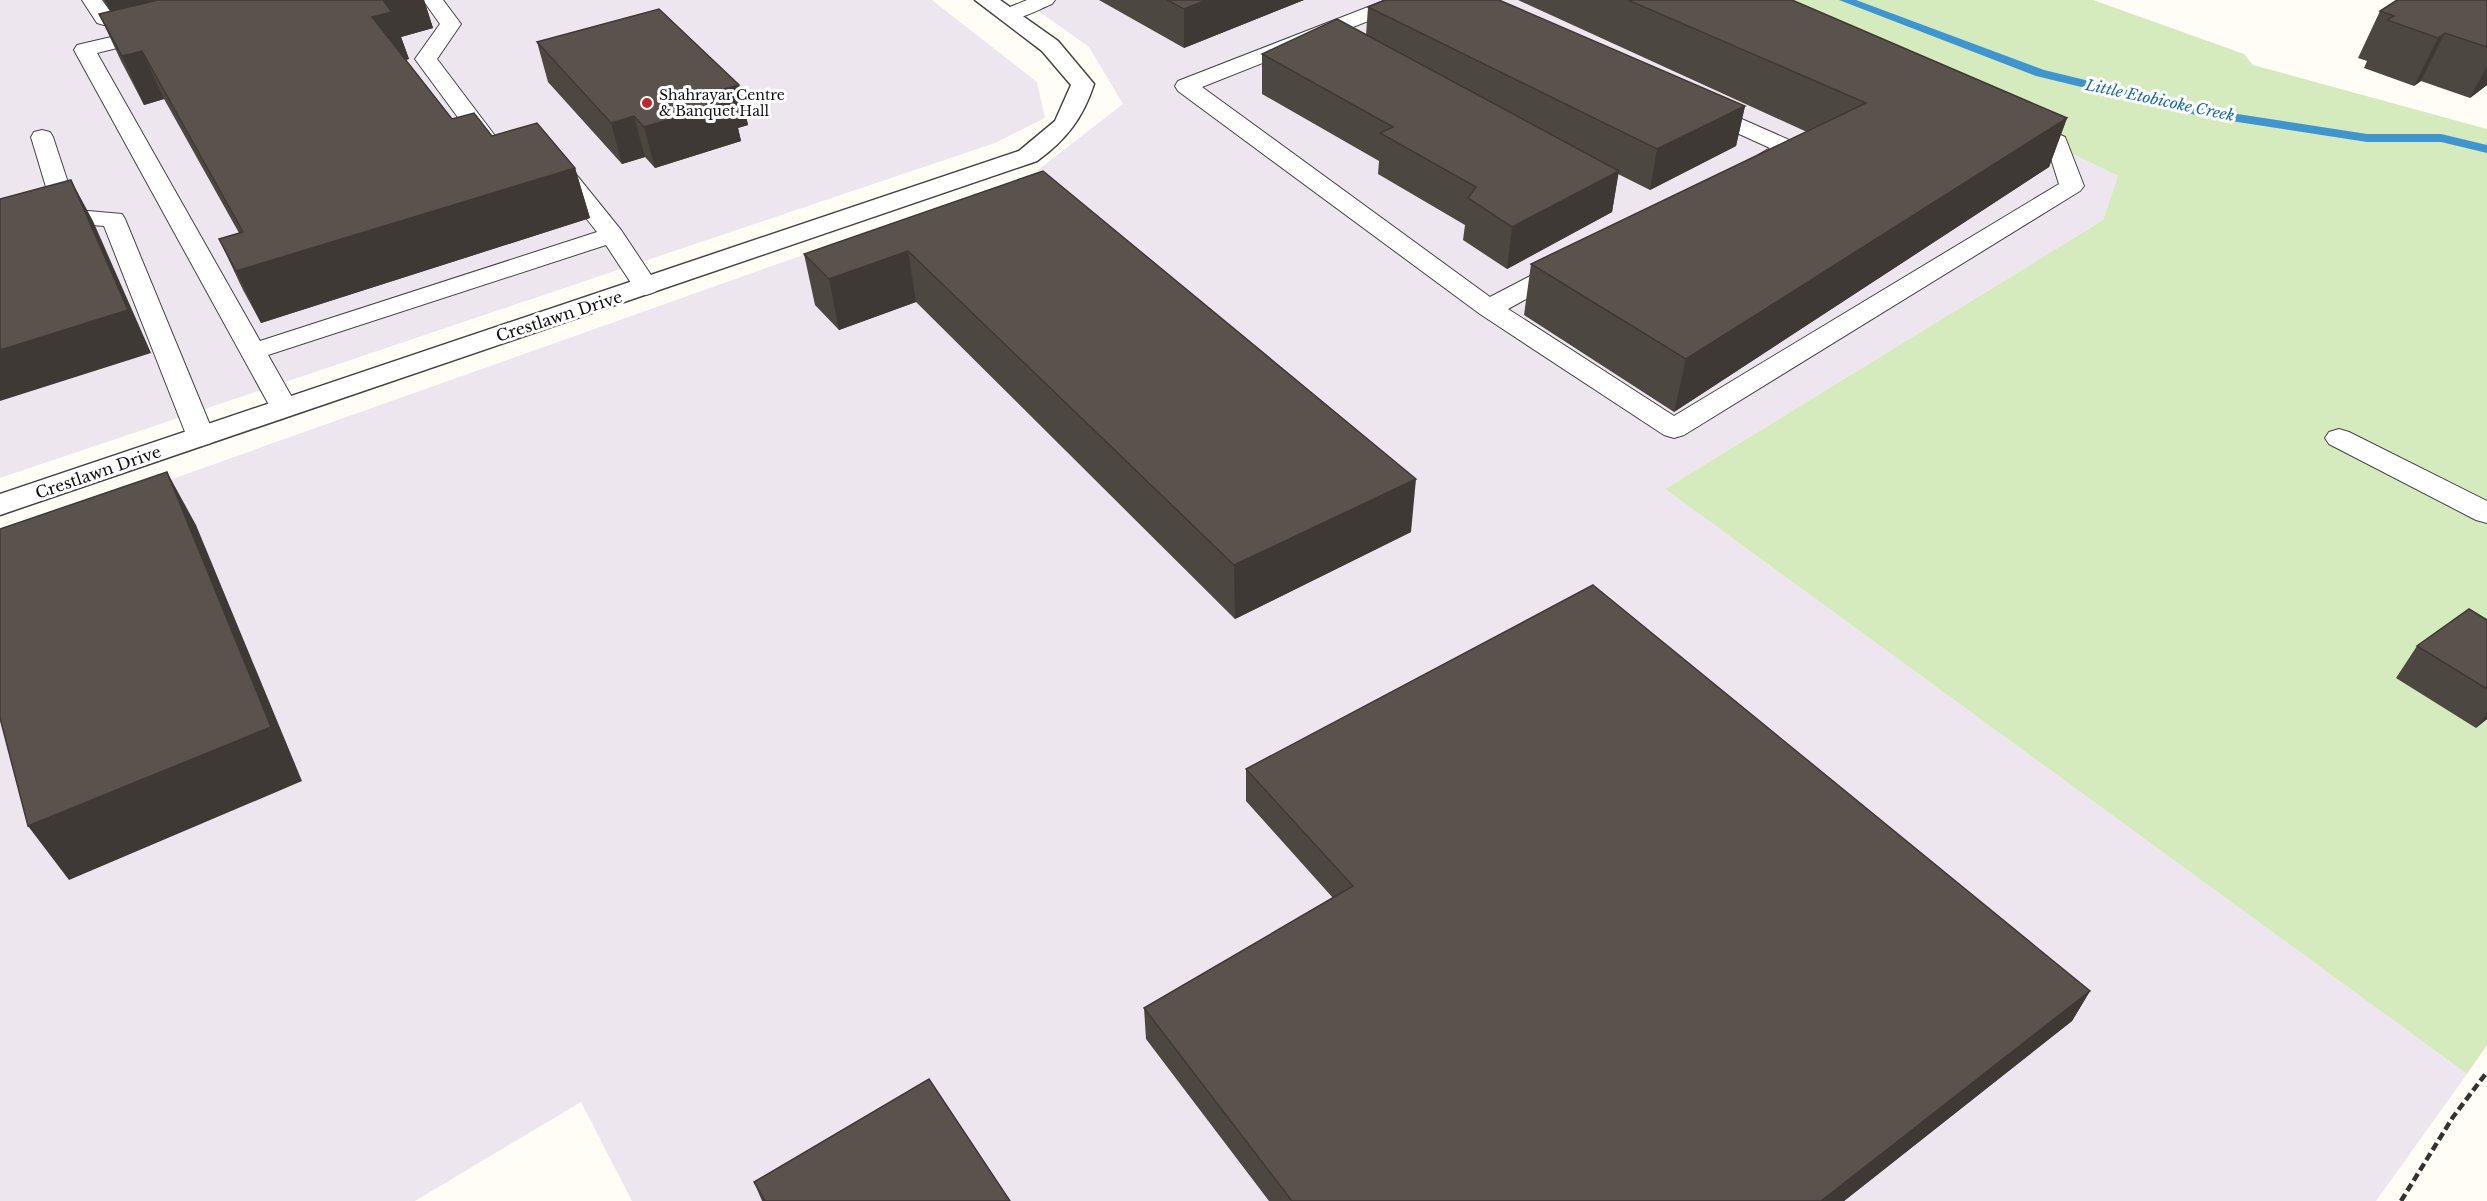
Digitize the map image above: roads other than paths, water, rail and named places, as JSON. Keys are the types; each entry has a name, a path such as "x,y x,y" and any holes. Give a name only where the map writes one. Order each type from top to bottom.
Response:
{"street":[{"path":"986,0 1007,15"},
{"name":"Crestlawn Drive","path":"0,505 1028,156 1053,139 1074,111 1083,84 1050,46 1007,15"}],"lane":[{"path":"92,0 104,19 183,0"},
{"path":"433,0 451,24 426,59 496,154 508,155"},
{"path":"1007,15 1045,0"},
{"path":"1404,0 1186,86 1489,308 1674,429 2072,186 2057,142 1993,114"},
{"path":"174,28 85,50 284,408"},
{"path":"1683,99 1788,148 1737,176"},
{"path":"42,137 67,217 113,219 201,437"},
{"path":"542,160 554,162 612,235 646,287"},
{"path":"252,352 612,235"},
{"path":"1489,308 1583,258"},
{"path":"2339,438 2487,513"}],"waterway":[{"name":"Little Etobicoke Creek","path":"1845,0 2040,73 2205,113 2367,138 2441,138 2487,149"}],"place":[{"name":"Shahrayar Centre & Banquet Hall","path":"647,103"}]}
